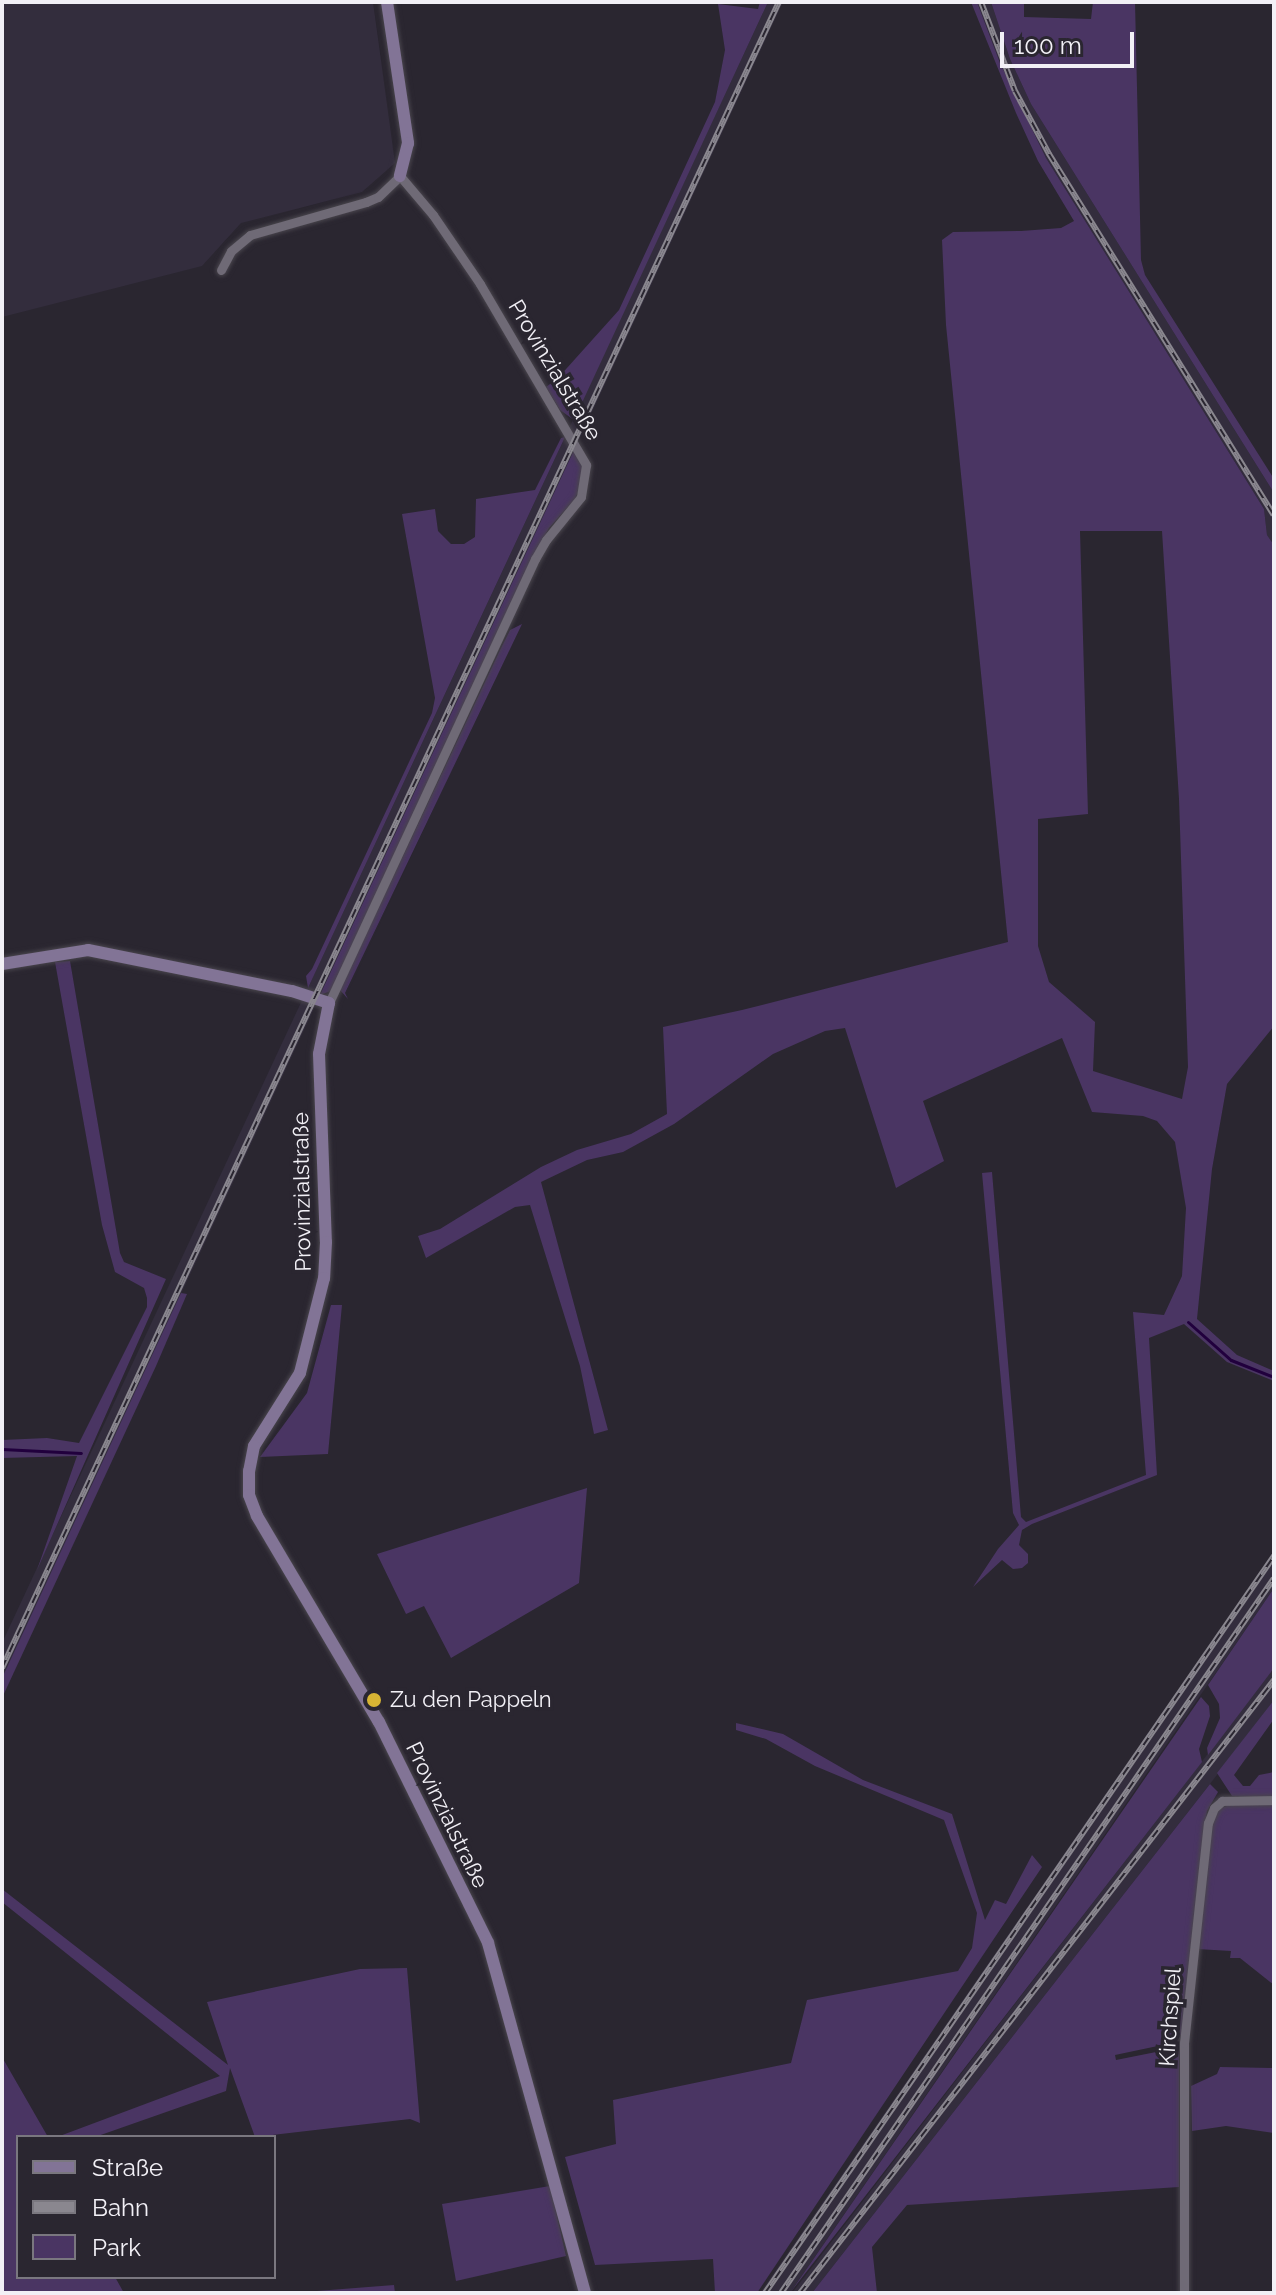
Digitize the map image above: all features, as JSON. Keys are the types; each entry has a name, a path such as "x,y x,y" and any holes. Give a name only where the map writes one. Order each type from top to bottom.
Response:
{"street":[{"path":"221,270 231,251 250,235 366,202 384,192 400,176 408,154 407,134 387,2"},
{"name":"Provinzialstraße","path":"400,176 433,215 480,284 539,391 583,454 585,487 535,559 329,1003 319,1054 326,1242 324,1278 300,1373 254,1446 249,1471 249,1495 257,1516 363,1690 488,1943 585,2293"},
{"path":"2,964 88,950 292,991 329,1003"},
{"name":"Kirchspiel","path":"1184,2293 1184,2043 1208,1823 1214,1808 1222,1801 1274,1800"}],"shaded area":[{"path":"2,2 373,2 395,163 362,192 241,223 202,266 2,317"},
{"path":"768,2 783,2 2,1678 2,1643"},
{"path":"977,2 991,2 1010,59 1031,104 1274,493 1274,545 1267,535 1264,509 1046,158 1000,63"},
{"path":"1274,1551 1274,1588 790,2293 760,2293"},
{"path":"1274,1668 1274,1700 1210,1784 812,2293 792,2293"}],"green space":[{"path":"760,2 768,2 574,420 560,410 546,387 558,378 619,310 715,102 725,50 718,4 758,9"},
{"path":"971,2 977,2 1000,63 1046,158 1264,509 1267,535 1274,545 1274,1026 1227,1084 1212,1169 1197,1319 1237,1355 1274,1371 1274,1381 1227,1362 1184,1324 1149,1338 1157,1475 1022,1530 1019,1545 1028,1554 1028,1563 1022,1568 1013,1569 1002,1560 973,1587 998,1549 1019,1525 1013,1513 982,1173 992,1172 1021,1517 1026,1522 1146,1475 1133,1312 1164,1315 1182,1276 1186,1208 1175,1142 1157,1121 1143,1116 1092,1112 1062,1038 923,1101 944,1161 896,1188 845,1028 825,1031 773,1054 674,1124 623,1152 587,1160 541,1182 608,1430 594,1434 580,1366 530,1205 515,1207 426,1258 418,1236 440,1229 541,1167 577,1150 631,1134 667,1114 663,1027 1008,942 946,325 942,240 953,232 1061,228 1074,221 1038,161","holes":["1080,531 1162,531 1179,799 1188,1067 1182,1099 1093,1071 1095,1022 1049,982 1038,946 1038,819 1088,814"]},
{"path":"991,2 1024,2 1024,17 1091,19 1093,2 1135,2 1141,260 1145,275 1274,479 1274,493 1031,104 1010,59"},
{"path":"565,437 308,988 306,976 432,713 435,698 402,514 435,509 438,531 451,544 464,544 475,537 476,499 535,490 561,438"},
{"path":"575,448 582,465 582,485 574,500 549,528 529,564 331,991 320,995"},
{"path":"522,624 345,993 348,999 340,990 500,650 510,630"},
{"path":"70,961 120,1253 124,1262 166,1279 37,1570 77,1456 2,1458 2,1440 47,1438 79,1443 147,1307 144,1288 115,1272 102,1225 55,962"},
{"path":"181,1293 187,1294 156,1366 2,1698 2,1678"},
{"path":"331,1305 342,1305 328,1454 260,1457 307,1393"},
{"path":"587,1488 579,1583 451,1658 424,1606 406,1614 377,1554"},
{"path":"1274,1588 1274,1668 1208,1755 1207,1748 1220,1718 1219,1704 1208,1685"},
{"path":"1201,1697 1209,1706 1210,1716 1199,1749 1202,1762 790,2293"},
{"path":"1274,1700 1274,1719 1234,1775 1243,1786 1250,1786 1259,1775 1274,1772 1274,1797 1232,1796 1217,1773"},
{"path":"736,1723 783,1734 863,1780 952,1814 985,1920 995,1900 1006,1904 1032,1855 1042,1867 757,2293 715,2293 713,2259 595,2265 565,2157 616,2144 613,2100 791,2063 807,2000 958,1971 972,1948 977,1913 944,1820 815,1766 766,1739 736,1730"},
{"path":"1210,1784 1218,1792 1207,1811 1204,1829 1182,2034 1172,2043 1115,2055 1116,2060 1171,2049 1179,2051 1179,2187 907,2205 872,2247 877,2293 812,2293"},
{"path":"1274,1803 1274,1985 1240,1958 1230,1958 1231,1951 1197,1949 1212,1824 1220,1808 1234,1804"},
{"path":"2,1889 228,2065 207,2002 360,1969 407,1968 420,2123 410,2119 254,2135 230,2068 226,2091 101,2135 62,2135 220,2076 2,1902"},
{"path":"2,2057 47,2135 16,2135 16,2279 116,2279 124,2293 2,2293"},
{"path":"1220,2067 1274,2068 1274,2133 1226,2126 1192,2131 1191,2086 1217,2074"},
{"path":"550,2186 566,2256 456,2281 442,2204"},
{"path":"394,2285 395,2293 291,2293"}],"waterway":[{"path":"1188,1322 1231,1360 1274,1377"},
{"path":"2,1449 81,1453"}],"railway":[{"path":"2,1668 779,2"},
{"path":"981,2 1015,91 1049,154 1274,515"},
{"path":"765,2293 1274,1556"},
{"path":"781,2293 1274,1578"},
{"path":"800,2293 1274,1680"}],"place":[{"name":"Zu den Pappeln","path":"374,1700"}]}
